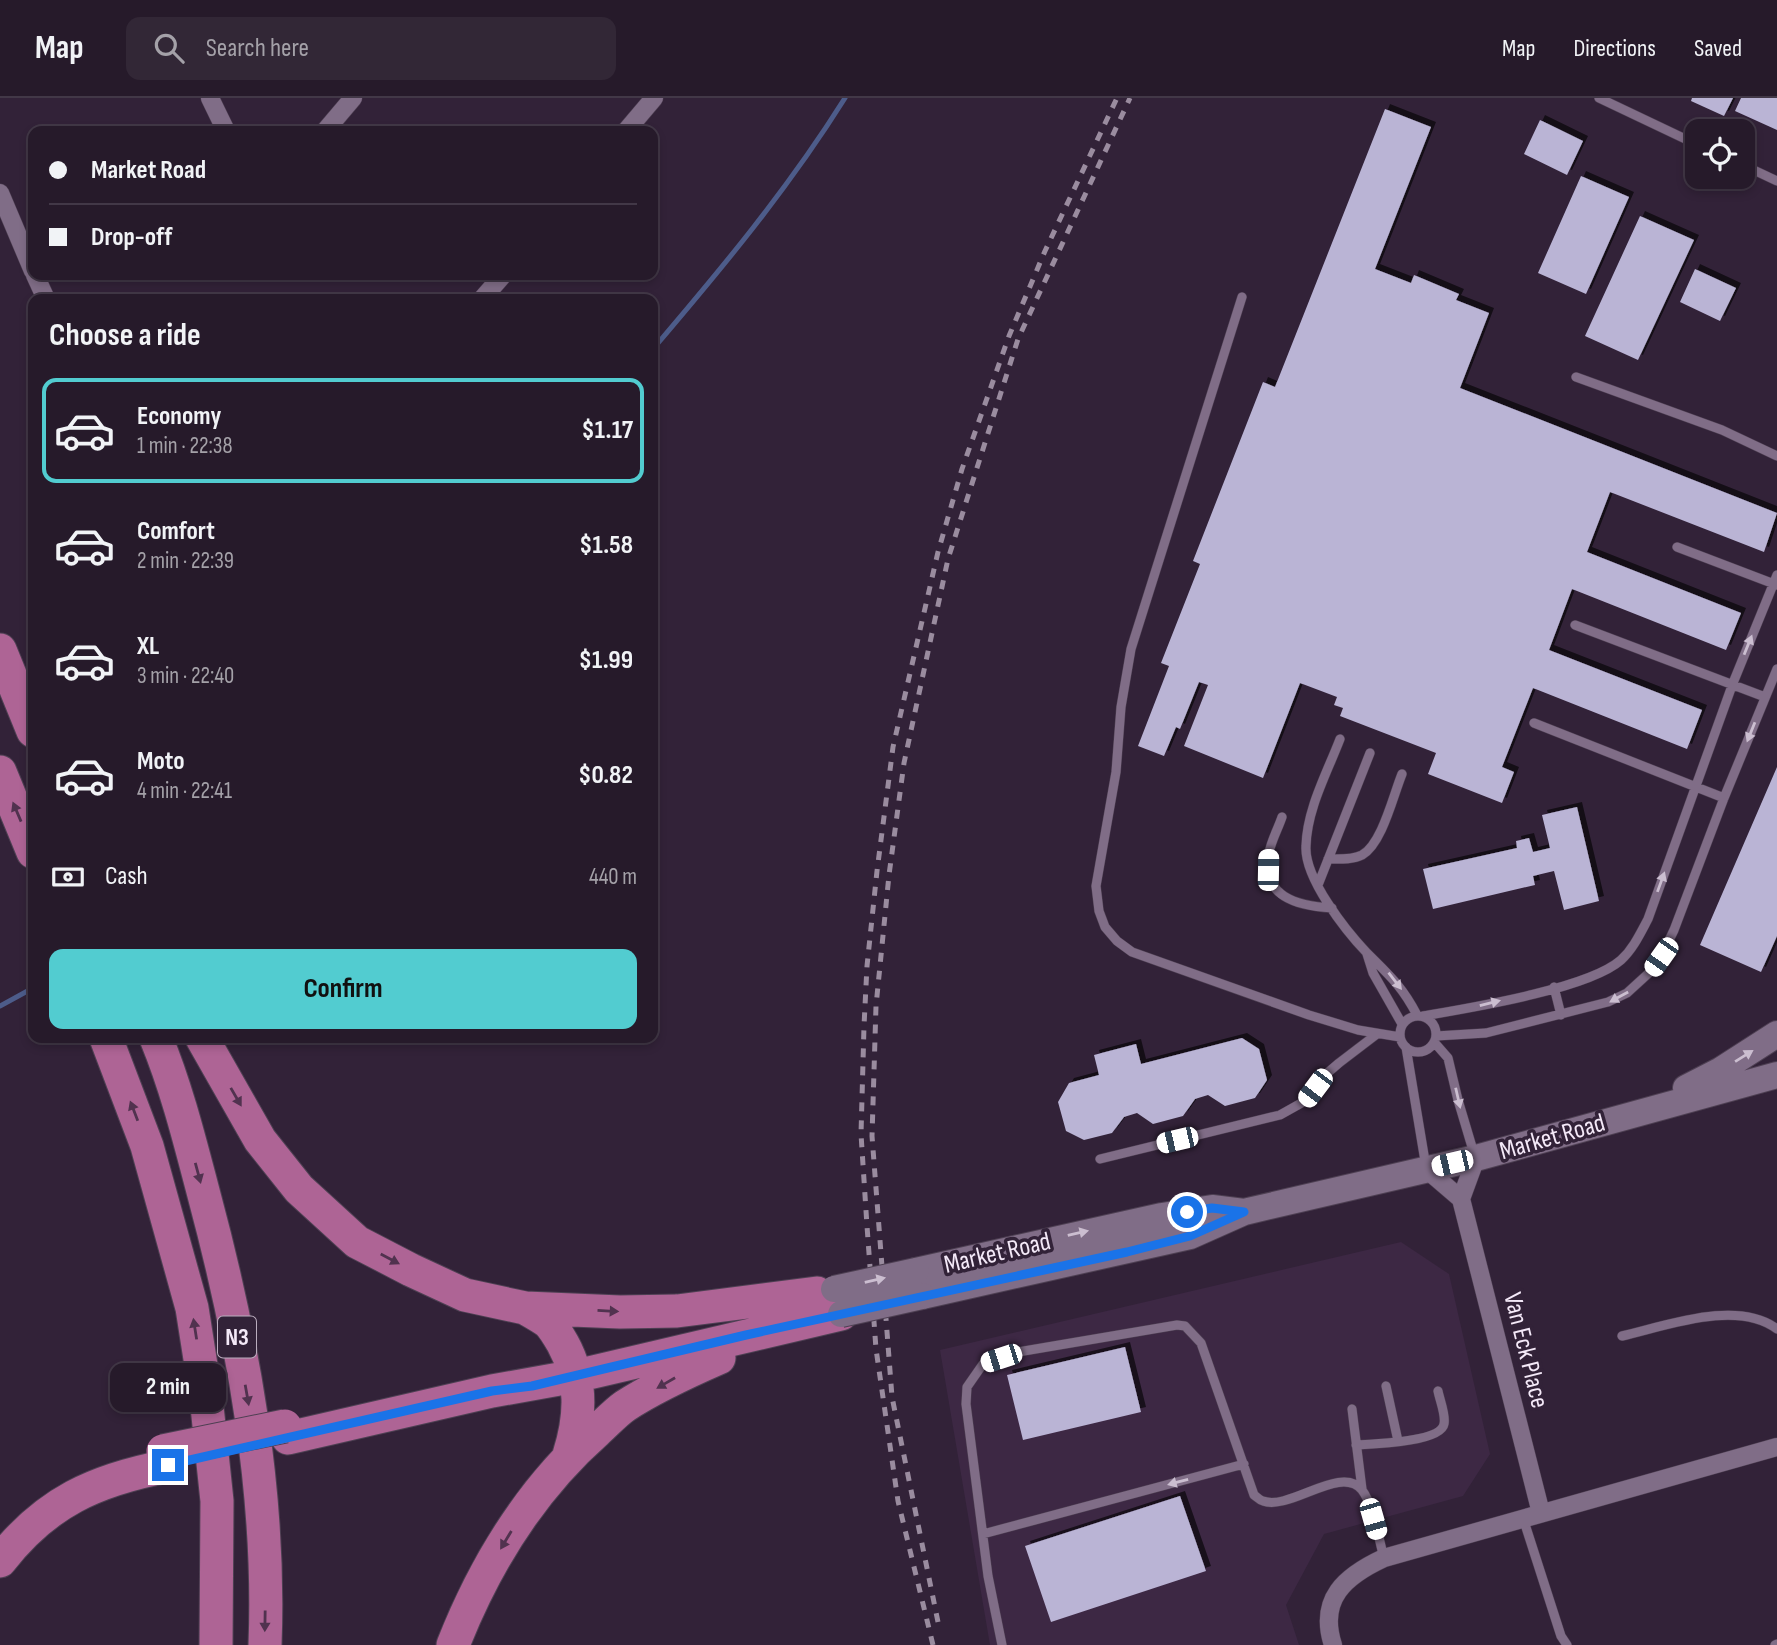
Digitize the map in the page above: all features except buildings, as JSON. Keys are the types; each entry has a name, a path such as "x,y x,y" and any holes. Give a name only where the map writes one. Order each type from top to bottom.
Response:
{"highway":[{"path":"0,637 28,699"},
{"path":"0,650 28,719"},
{"path":"0,772 28,840"},
{"name":"N3","path":"108,1043 150,1158 192,1308 206,1397 217,1501 216,1645"},
{"name":"N3","path":"158,1043 175,1084 228,1285 250,1416 262,1522 266,1618 264,1645"},
{"path":"204,1043 260,1140 299,1189 357,1242 465,1295 524,1308 620,1312 828,1304"},
{"path":"0,1541 50,1496 108,1468 492,1391 828,1304"},
{"path":"453,1645 488,1570 524,1510 569,1455 623,1407 681,1375 741,1349 828,1304"},
{"path":"524,1308 550,1324 574,1368 579,1402 577,1429 569,1455"},
{"path":"287,1432 546,1362 574,1368"},
{"path":"195,1645 206,1397"},
{"path":"0,1561 48,1511 85,1491 165,1458"}],"street":[{"path":"209,98 223,126"},
{"path":"329,126 353,98"},
{"path":"630,126 654,98"},
{"path":"0,192 28,259"},
{"path":"486,294 499,280"},
{"path":"1641,1112 1721,1070 1777,1034"},
{"name":"Market Road","path":"828,1304 919,1283 1127,1252 1190,1236 1244,1212 1476,1158 1777,1075"},
{"path":"1426,1169 1461,1199 1476,1158"},
{"name":"Van Eck Place","path":"1461,1199 1541,1513"},
{"path":"1333,1645 1329,1632 1331,1605 1342,1585 1359,1570 1384,1558 1777,1447"}],"lane":[{"path":"1599,98 1685,139"},
{"path":"1755,171 1777,181"},
{"path":"1242,297 1131,649 1121,707 1116,772 1096,886 1099,911 1105,927 1117,941 1132,952 1310,1015 1377,1034 1400,1037"},
{"path":"1576,377 1722,430 1777,456"},
{"path":"1426,1169 1406,1047 1400,1037 1402,1024 1420,1016 1481,1006 1595,976 1620,961 1636,942 1648,919 1733,683 1776,581 1677,547"},
{"path":"1575,625 1765,697"},
{"path":"1406,1047 1418,1052 1424,1051 1435,1039 1486,1033 1608,1002 1627,993 1650,972 1661,957 1674,930 1777,669"},
{"path":"1534,723 1695,789 1724,798"},
{"path":"1340,738 1311,814 1305,848 1308,863 1332,908 1366,952 1391,975 1420,1016 1433,1024 1435,1039 1448,1058 1476,1158"},
{"path":"1318,885 1370,753"},
{"path":"1328,859 1360,856 1370,849 1377,838 1402,774"},
{"path":"1282,817 1269,853 1268,870 1272,882 1279,893 1291,901 1306,906 1332,908"},
{"path":"1366,952 1373,973 1402,1024"},
{"path":"1554,987 1561,1015"},
{"path":"1100,1159 1280,1115 1305,1101 1332,1069 1377,1034"},
{"path":"1622,1336 1718,1315 1754,1318 1777,1329"},
{"path":"1002,1645 988,1576 966,1404 967,1387 984,1364 1018,1352 1177,1325 1185,1326 1201,1343 1254,1494 1263,1501 1275,1502 1340,1482 1353,1483 1362,1489"},
{"path":"1386,1386 1398,1441"},
{"path":"1356,1445 1426,1438 1437,1434 1445,1422 1438,1391"},
{"path":"1352,1409 1362,1489 1384,1558"},
{"path":"983,1534 1244,1464"},
{"path":"1523,1518 1561,1636 1567,1645"}],"shaded area":[{"path":"1401,1242 1449,1274 1490,1454 1463,1496 1324,1534 1286,1605 1299,1645 990,1645 940,1350"}],"waterway":[{"path":"658,343 777,196 845,98"},
{"path":"0,1006 28,991"}],"railway":[{"path":"933,1645 898,1501 876,1349 867,1226 861,1134 864,1026 877,871 893,747 938,552 962,469 1009,336 1045,251 1117,98"},
{"path":"938,1622 892,1397 872,1136 876,1006 889,875 904,763 948,559 1018,339 1130,98"}],"route":[{"path":"168,1465 1127,1252 1190,1236 1244,1212 1212,1208 1187,1212"}]}
